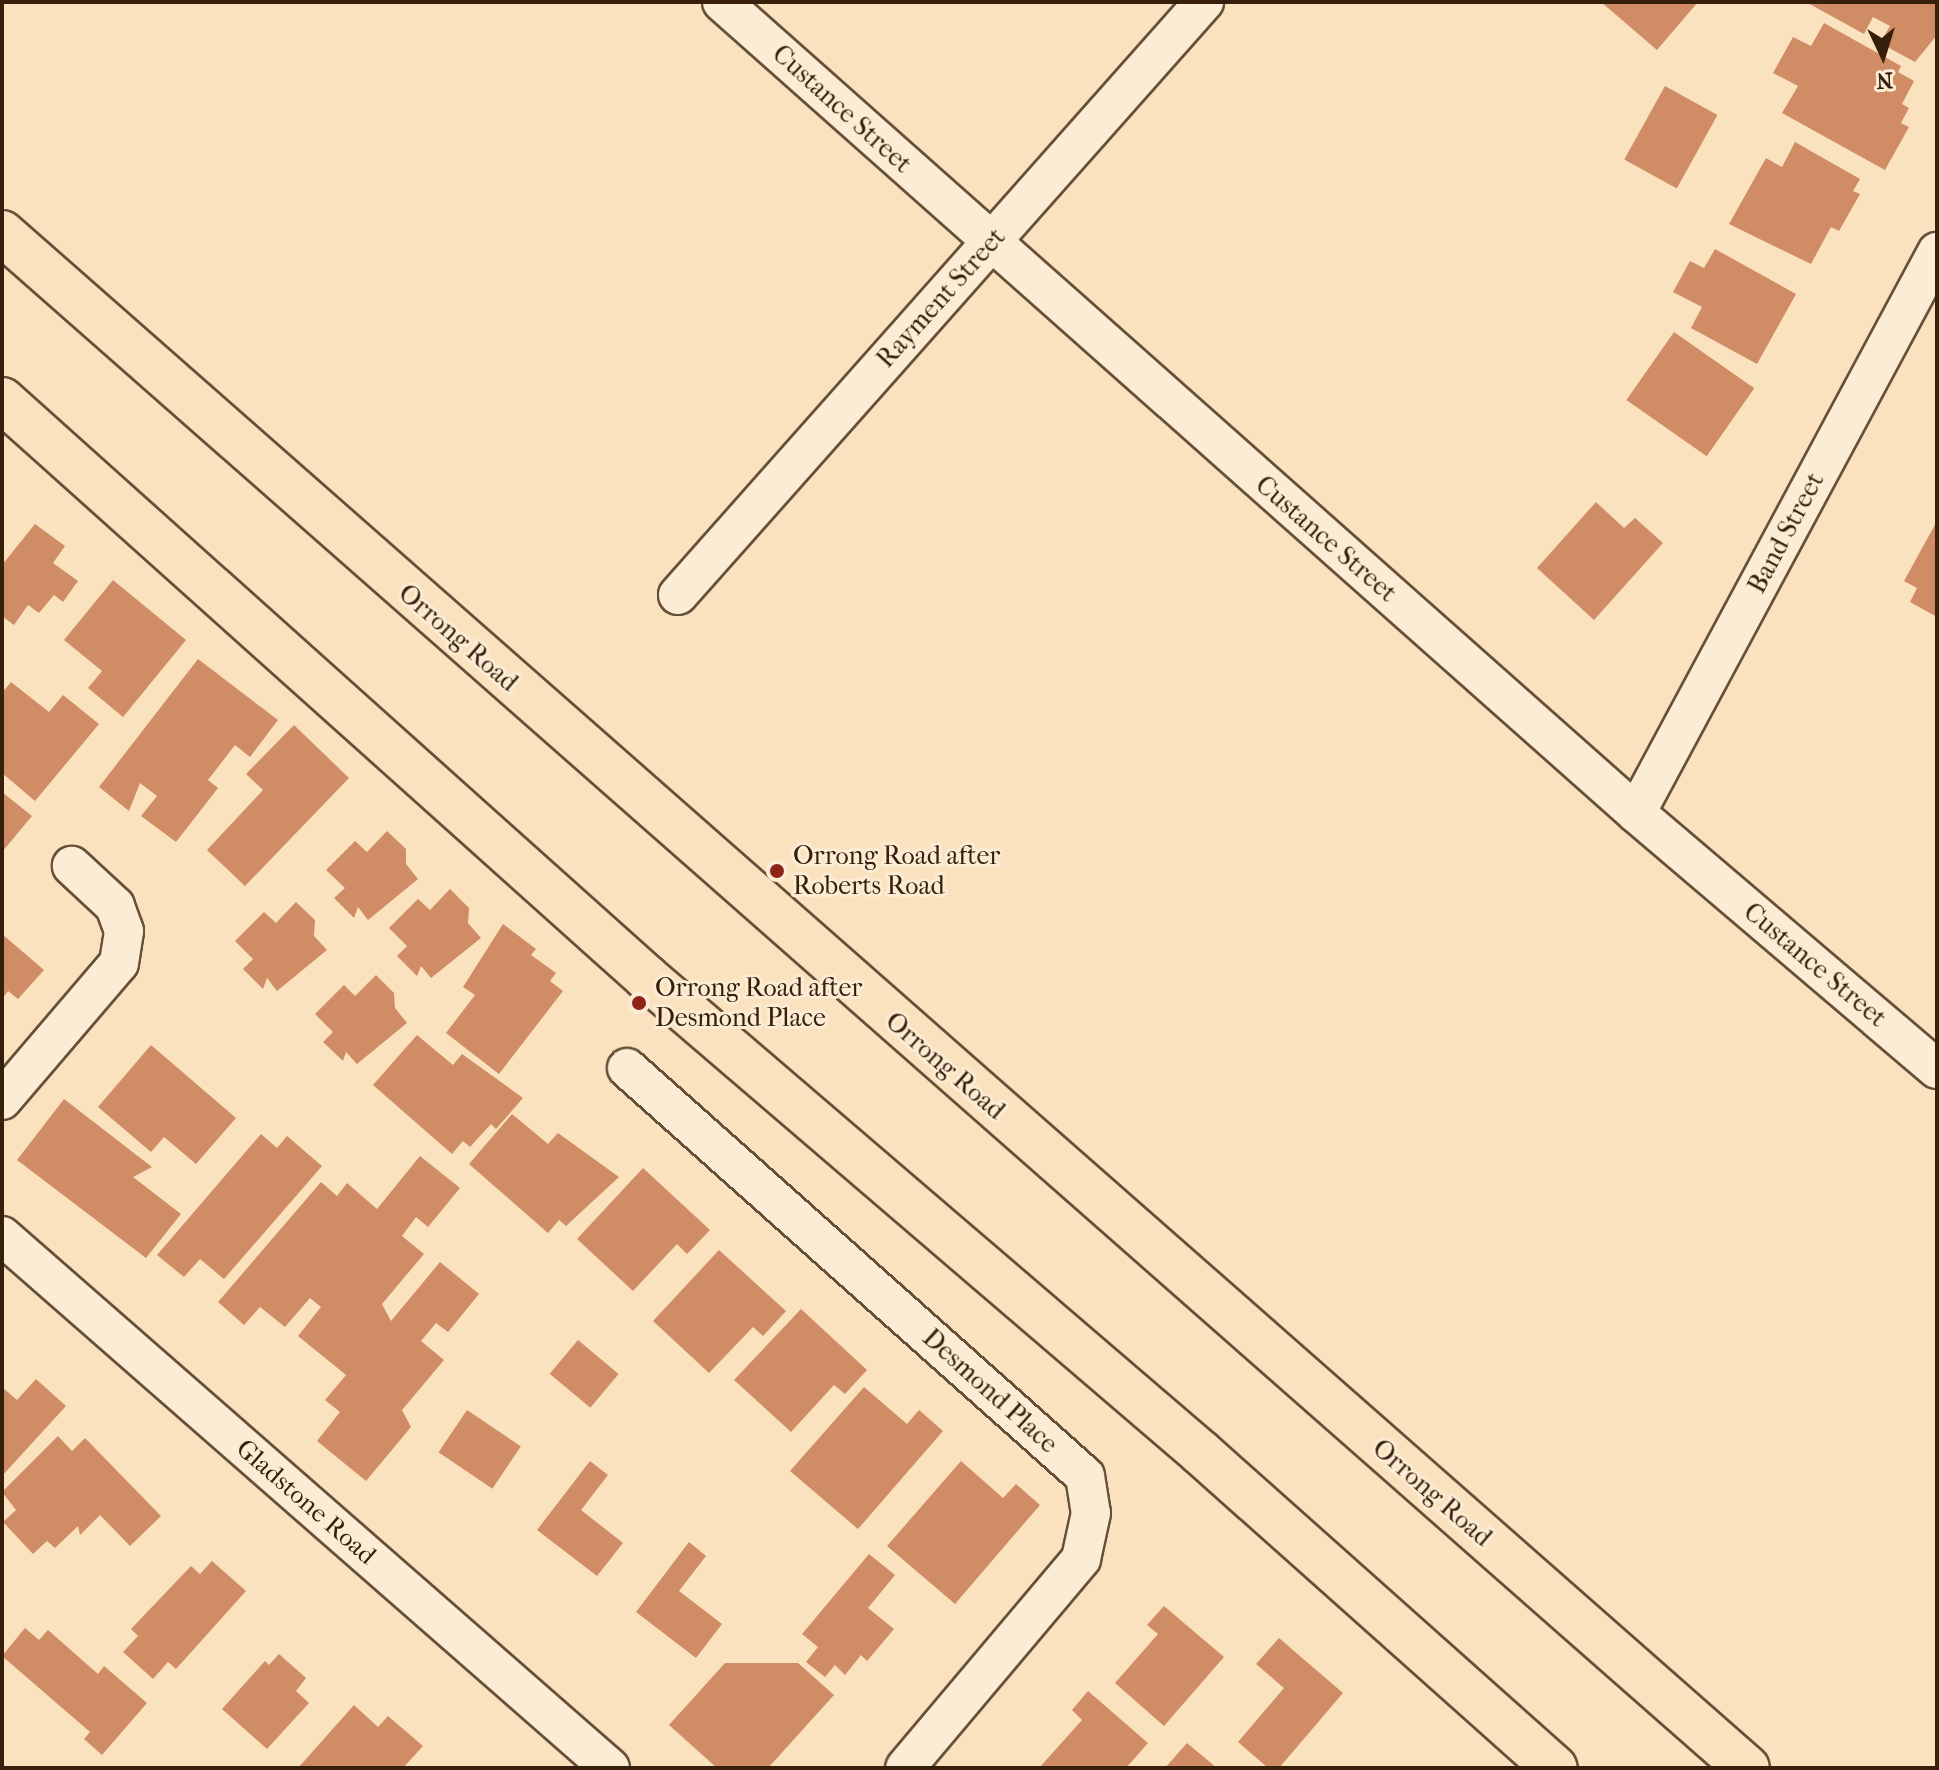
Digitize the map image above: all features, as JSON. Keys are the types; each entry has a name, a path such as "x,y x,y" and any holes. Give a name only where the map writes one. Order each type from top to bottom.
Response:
{"highway":[{"name":"Orrong Road","path":"2,233 1747,1768"},
{"path":"2,400 646,977 1200,1452 1555,1768"}],"street":[{"name":"Custance Street","path":"722,2 1636,813 1937,1069"},
{"name":"Rayment Street","path":"678,595 1204,2"},
{"name":"Band Street","path":"1636,813 1937,252"},
{"path":"2,1100 119,963 124,931 115,906 72,866"},
{"name":"Desmond Place","path":"627,1068 1085,1476 1091,1513 1081,1559 905,1768"},
{"name":"Gladstone Road","path":"2,1236 610,1768"}],"building":[{"path":"1601,2 1698,2 1657,50"},
{"path":"1806,2 1937,2 1937,35 1915,62 1880,43 1890,26 1873,17 1864,34"},
{"path":"1824,23 1901,66 1898,72 1914,81 1902,104 1909,108 1901,123 1909,127 1885,170 1782,113 1798,86 1773,73 1793,37 1811,46"},
{"path":"1665,86 1717,115 1677,189 1624,159"},
{"path":"1795,142 1860,179 1853,191 1860,194 1839,231 1831,227 1811,264 1729,224 1766,158 1782,167"},
{"path":"1715,249 1796,294 1757,364 1691,328 1702,307 1673,292 1690,261 1704,268"},
{"path":"1674,332 1754,388 1707,456 1626,400"},
{"path":"1596,502 1624,528 1635,518 1663,543 1594,620 1537,568"},
{"path":"1937,521 1937,617 1910,602 1917,588 1904,581"},
{"path":"35,524 65,546 53,563 78,581 63,602 54,595 39,613 28,605 14,625 2,616 2,565"},
{"path":"113,580 186,640 123,717 88,688 102,671 64,640"},
{"path":"198,659 278,720 250,757 235,745 208,780 218,788 176,842 141,816 157,796 140,783 129,811 99,787"},
{"path":"11,682 49,712 63,695 99,724 35,801 2,773 2,693"},
{"path":"294,725 349,778 245,886 207,850 263,790 246,774"},
{"path":"2,792 32,816 2,852"},
{"path":"387,831 406,849 406,864 418,879 368,920 358,907 354,918 334,898 345,888 326,870 355,841 367,852"},
{"path":"450,889 469,908 468,923 481,938 431,978 421,966 417,976 397,956 407,946 389,928 418,899 430,910"},
{"path":"296,902 315,920 314,936 327,950 277,991 267,978 263,989 243,969 253,959 235,941 264,912 276,923"},
{"path":"503,924 536,949 531,955 556,973 550,981 563,991 499,1074 446,1033 475,995 463,987"},
{"path":"2,934 44,970 18,999 8,991 2,999"},
{"path":"376,975 394,993 395,1008 407,1023 357,1064 346,1052 343,1061 323,1042 333,1032 315,1014 344,985 355,996"},
{"path":"417,1035 453,1065 462,1054 523,1098 496,1129 491,1124 470,1147 463,1141 452,1154 373,1085"},
{"path":"151,1045 236,1118 196,1164 164,1137 151,1152 98,1107"},
{"path":"64,1099 152,1167 133,1177 181,1214 146,1258 17,1160"},
{"path":"512,1114 548,1144 558,1133 619,1177 566,1226 559,1220 548,1233 469,1164"},
{"path":"261,1134 277,1148 287,1136 322,1166 224,1279 200,1259 184,1277 157,1255"},
{"path":"420,1156 460,1188 428,1227 416,1217 402,1236 424,1254 382,1304 391,1321 440,1262 479,1294 448,1332 436,1323 421,1341 444,1360 402,1410 411,1427 366,1481 317,1441 340,1412 325,1400 346,1375 298,1336 321,1307 310,1298 285,1327 260,1307 244,1325 218,1302 321,1182 337,1196 347,1183 377,1209"},
{"path":"643,1168 710,1230 687,1254 677,1244 633,1291 577,1239"},
{"path":"719,1250 786,1311 763,1336 753,1327 709,1373 653,1321"},
{"path":"801,1309 867,1370 845,1394 834,1385 791,1432 734,1380"},
{"path":"578,1340 619,1374 590,1408 550,1374"},
{"path":"36,1379 66,1406 2,1476 2,1387 17,1400"},
{"path":"864,1387 907,1424 919,1410 943,1431 858,1529 790,1471"},
{"path":"467,1410 521,1446 492,1489 438,1452"},
{"path":"58,1436 72,1451 85,1438 161,1516 130,1546 100,1515 80,1535 78,1526 55,1548 47,1541 33,1554 3,1522 16,1510 2,1492"},
{"path":"590,1461 608,1475 581,1510 623,1543 597,1576 537,1530"},
{"path":"961,1461 1003,1498 1016,1484 1040,1505 955,1604 887,1546"},
{"path":"689,1542 706,1556 679,1591 722,1624 696,1658 636,1612"},
{"path":"869,1554 895,1575 868,1608 894,1629 867,1661 861,1655 845,1675 835,1665 825,1677 806,1662 818,1647 802,1634"},
{"path":"212,1561 246,1591 176,1669 168,1662 153,1679 123,1652 138,1636 131,1629 191,1566 200,1574"},
{"path":"1164,1606 1224,1657 1164,1726 1115,1683 1158,1634 1147,1625"},
{"path":"25,1628 39,1640 48,1630 98,1674 104,1666 147,1703 102,1755 84,1739 90,1732 2,1656"},
{"path":"1279,1638 1343,1693 1279,1768 1268,1768 1238,1742 1284,1688 1256,1664"},
{"path":"279,1654 306,1678 296,1691 309,1703 267,1749 222,1709 265,1661 269,1665"},
{"path":"725,1663 798,1663 834,1695 768,1768 717,1768 669,1725"},
{"path":"1088,1691 1148,1743 1126,1768 1039,1768 1082,1720 1072,1710"},
{"path":"354,1705 378,1727 388,1716 423,1746 403,1768 298,1768"},
{"path":"1187,1743 1217,1768 1165,1768"}],"place":[{"name":"Orrong Road after Roberts Road","path":"777,871"},
{"name":"Orrong Road after Desmond Place","path":"639,1003"}]}
